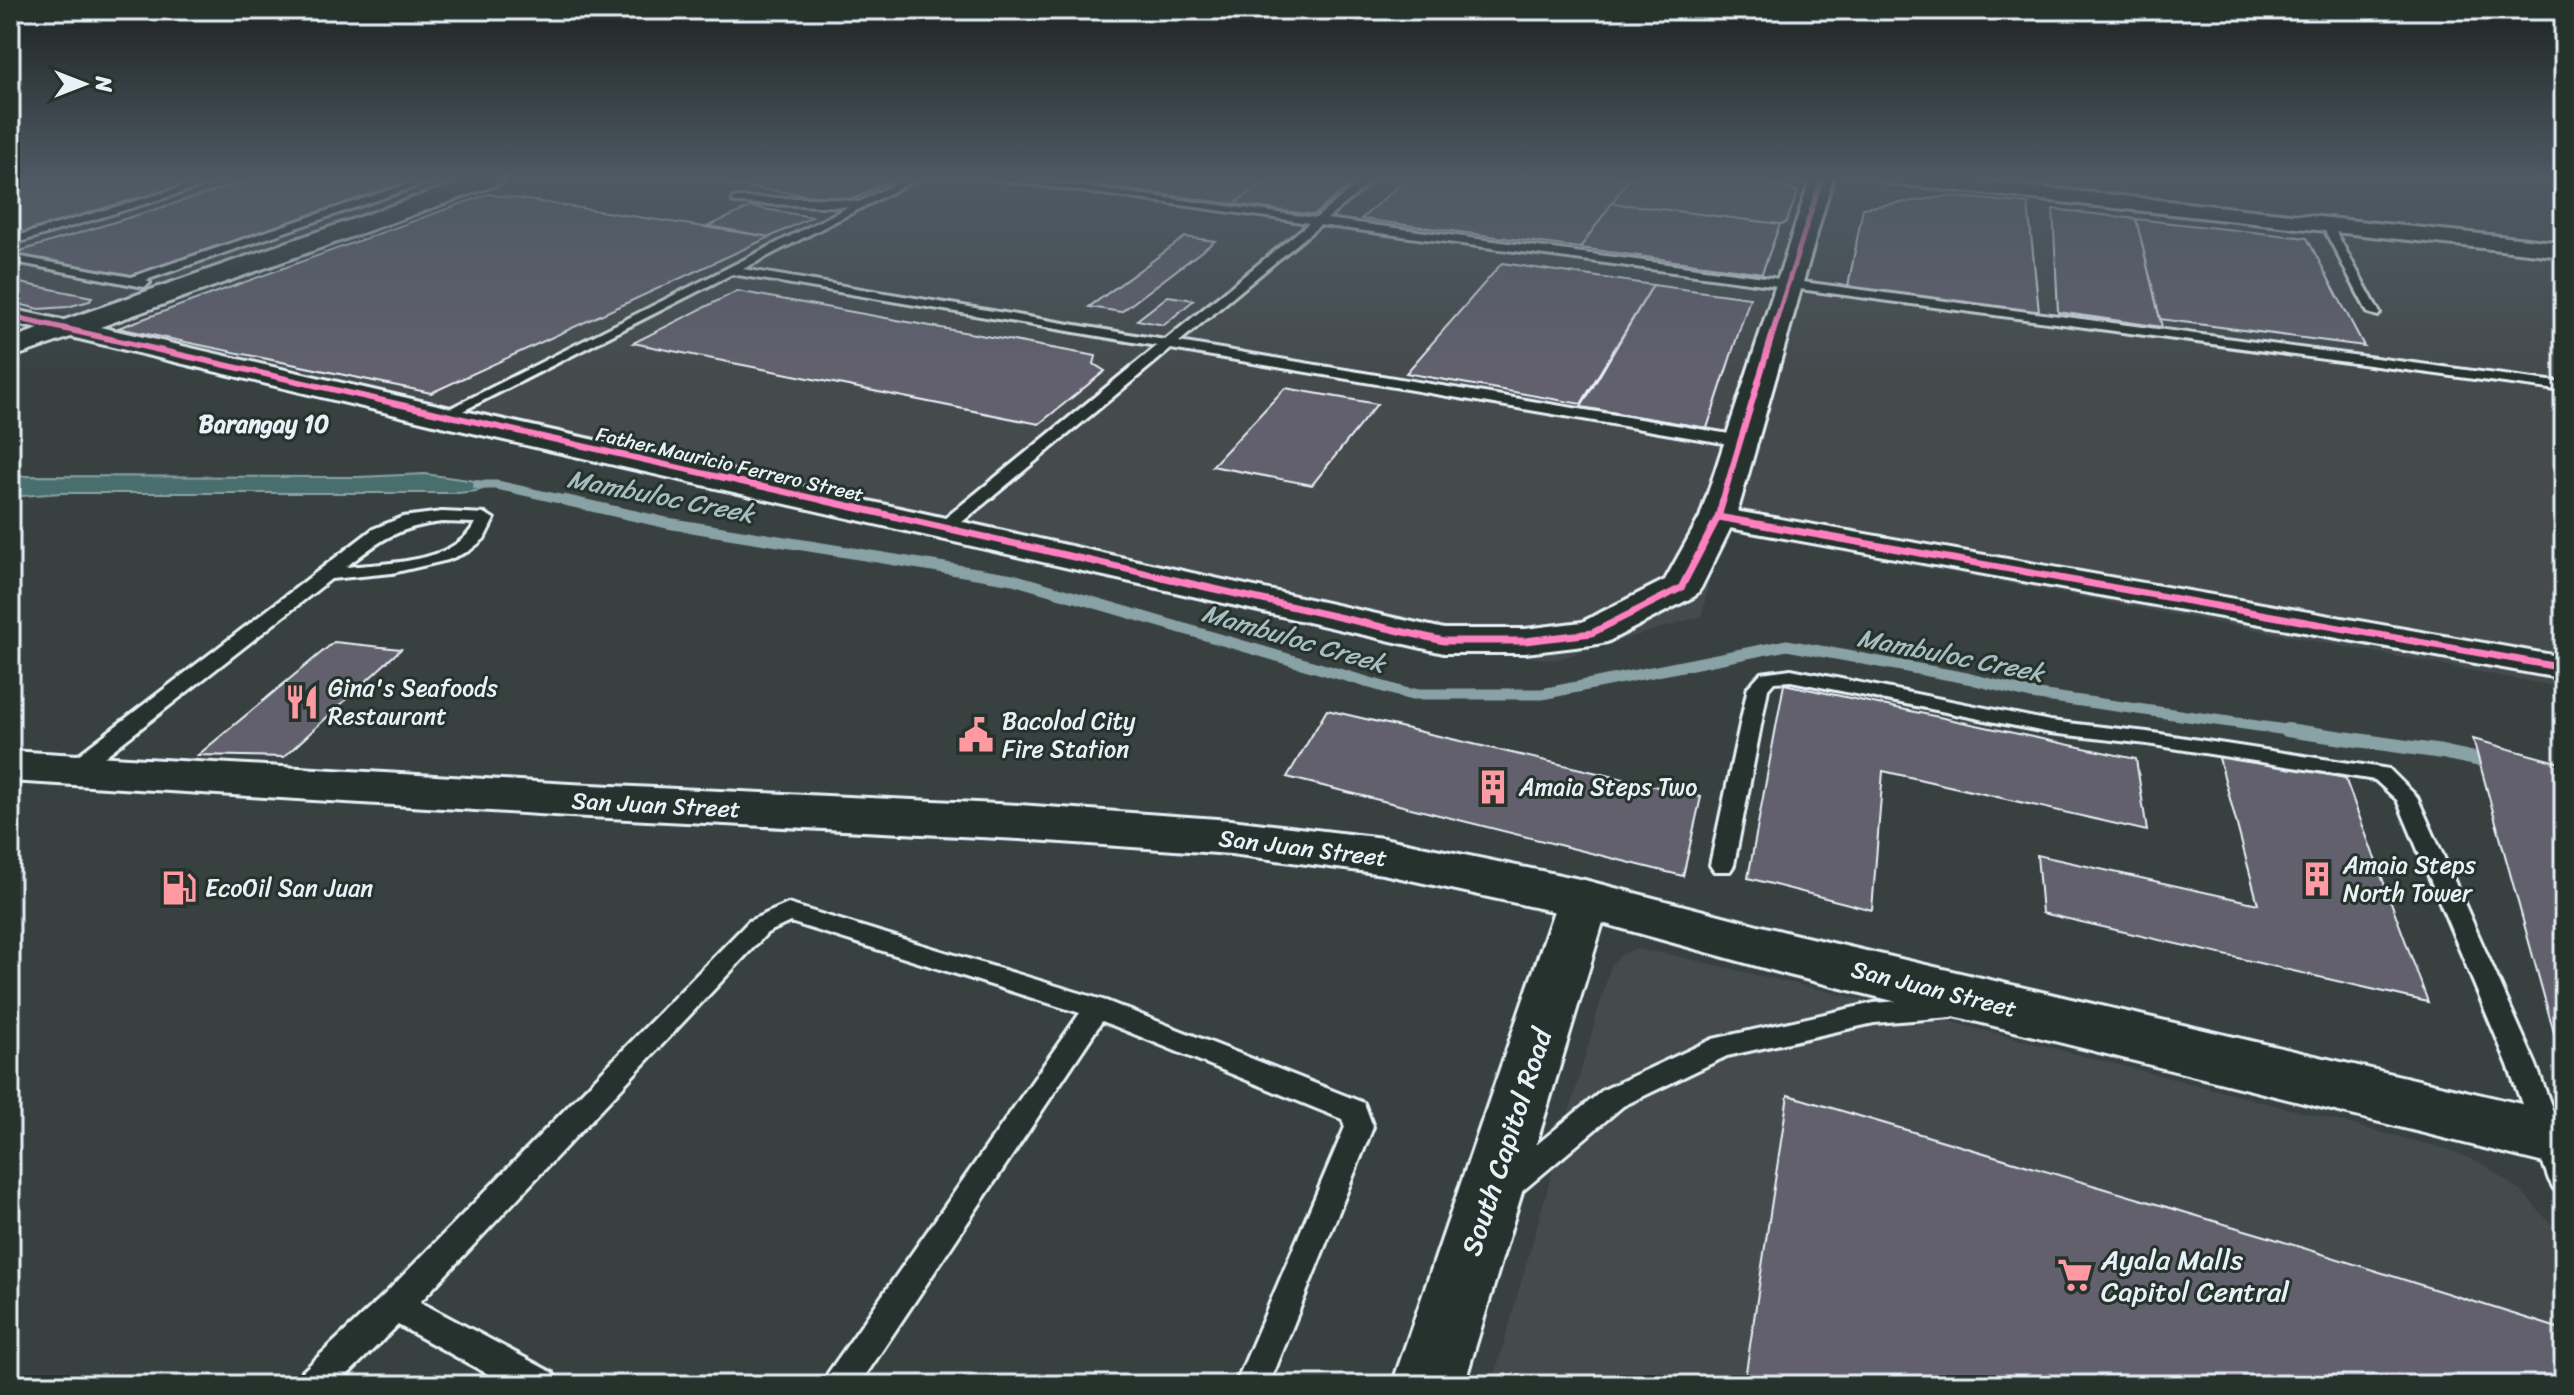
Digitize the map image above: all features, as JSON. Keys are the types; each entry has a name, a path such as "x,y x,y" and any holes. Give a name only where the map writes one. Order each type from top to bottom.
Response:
{"street":[{"path":"10,349 312,242"},
{"name":"Father Mauricio Ferrero Street","path":"10,316 1444,641 1525,641 1592,633 1681,588 1718,517 1801,242"},
{"path":"2489,242 2564,250"},
{"path":"1718,517 2564,668"},
{"name":"San Juan Street","path":"10,766 554,800 1019,822 1231,837 1383,856 1584,899 2558,1152"},
{"name":"South Capitol Road","path":"1428,1385 1584,899"}],"lane":[{"path":"131,281 246,242"},
{"path":"442,416 784,242"},
{"path":"944,528 1292,242"},
{"path":"1475,242 2564,387"},
{"path":"2336,242 2374,313"},
{"path":"10,258 177,290"},
{"path":"728,270 1741,441"},
{"path":"73,770 326,574 388,528 442,517 486,519 483,532 473,544 440,557 326,574"},
{"path":"1722,865 1758,687 1768,677 1791,675 2050,727 2147,738 2381,774 2406,797 2558,1152"},
{"path":"313,1385 395,1306 758,927 788,913 1097,1008 1354,1111 1359,1127 1252,1385"},
{"path":"1486,1205 1613,1098 1722,1047 1874,1013 1995,1004"},
{"path":"840,1385 1097,1008"},
{"path":"395,1306 541,1385"}],"shaded area":[{"path":"10,242 280,242 68,315 10,302"},
{"path":"354,242 2564,242 2564,688 1719,529 1702,616 1554,660 1429,645 118,328"},
{"path":"1634,949 1885,1005 2450,1150 2485,1165 2525,1195 2555,1229 2564,1232 2564,1385 1492,1385 1611,965 1621,955"}],"water":[{"path":"425,474 497,484 458,493 61,493 10,497 10,476 358,477"}],"building":[{"path":"49,242 232,242 129,277 11,254"},
{"path":"355,242 759,242 431,393 118,328"},
{"path":"1178,242 1214,242 1121,312 1089,307"},
{"path":"1535,242 1584,242 1580,248"},
{"path":"1584,242 1773,242 1762,273 1580,248"},
{"path":"1857,242 2032,242 2039,312 1848,287"},
{"path":"2055,242 2142,242 2162,327 2058,312"},
{"path":"2142,242 2309,242 2364,346 2160,319"},
{"path":"1502,263 1653,285 1581,404 1406,373"},
{"path":"10,281 92,297 90,301 67,307 39,309 10,302"},
{"path":"1653,285 1750,298 1707,428 1581,407"},
{"path":"737,291 1096,356 1094,364 1105,371 1039,424 633,343"},
{"path":"1168,296 1194,300 1164,325 1137,320"},
{"path":"1285,388 1377,404 1312,485 1212,466"},
{"name":"Gina's Seafoods Restaurant","path":"334,642 401,649 284,757 198,755"},
{"path":"1784,684 2136,759 2147,831 1883,771 1872,910 1748,878"},
{"name":"Amaia Steps Two","path":"1327,710 1701,797 1683,876 1287,777"},
{"path":"2473,739 2564,764 2564,1069"},
{"name":"Amaia Steps North Tower","path":"2218,754 2345,778 2428,1002 2042,913 2037,855 2258,904"},
{"name":"Ayala Malls Capitol Central","path":"1788,1095 2265,1236 2564,1330 2564,1385 1744,1385"}],"waterway":[{"name":"Mambuloc Creek","path":"477,485 497,485 573,502"},
{"name":"Mambuloc Creek","path":"564,500 667,523 1013,579 1408,694 1542,694 1787,645 1967,678 2031,694 2301,732"},
{"name":"Mambuloc Creek","path":"2287,730 2442,752 2494,763"}],"cycle path":[{"path":"10,316 1444,641 1525,641 1592,633 1681,588 1718,517 1801,242"},
{"path":"1718,517 2564,668"}],"place":[{"name":"Gina's Seafoods Restaurant","path":"302,702"},
{"name":"Bacolod City Fire Station","path":"976,735"},
{"name":"Amaia Steps Two","path":"1493,787"},
{"name":"Amaia Steps North Tower","path":"2317,879"},
{"name":"EcoOil San Juan","path":"179,888"},
{"name":"Ayala Malls Capitol Central","path":"2075,1275"}],"district":[{"name":"Barangay 10","path":"264,424"}]}
